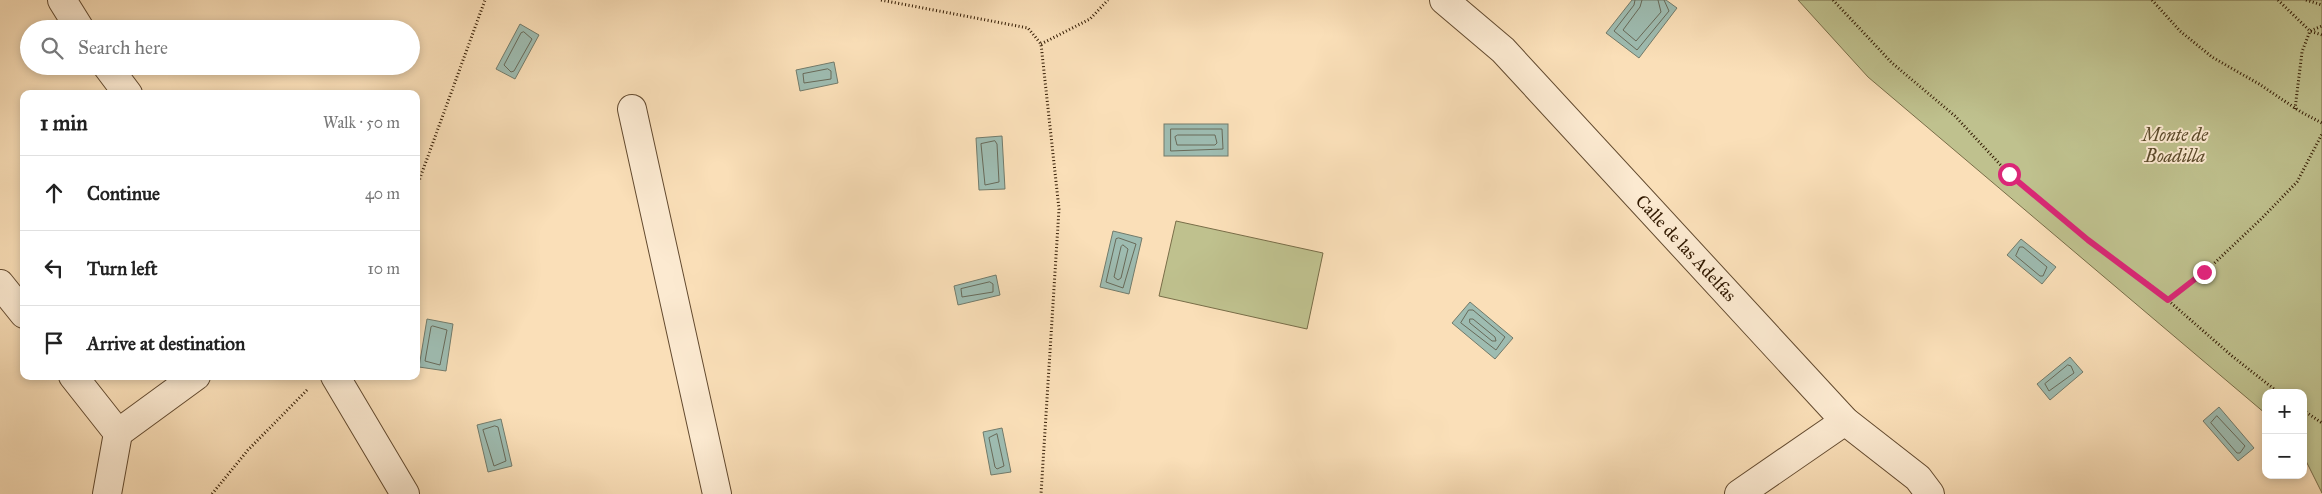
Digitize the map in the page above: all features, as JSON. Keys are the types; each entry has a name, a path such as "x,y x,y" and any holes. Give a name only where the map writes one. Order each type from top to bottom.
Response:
{"street":[{"path":"62,0 74,20"},
{"name":"Calle de las Adelfas","path":"1444,0 1502,50 1845,420 1918,478 1930,494"},
{"path":"114,75 125,90"},
{"path":"632,109 717,494"},
{"path":"0,284 20,309"},
{"path":"76,380 118,434"},
{"path":"107,494 118,434 191,380"},
{"path":"324,380 405,494"},
{"path":"1739,494 1845,420"}],"path":[{"path":"420,178 485,0"},
{"path":"881,0 1028,28 1041,44 1059,209 1041,494"},
{"path":"1041,44 1090,19 1108,0"},
{"path":"1833,0 1892,63 1954,116 2009,174 2088,240 2168,300 2232,356 2274,389"},
{"path":"2152,0 2180,30 2212,57 2322,124"},
{"path":"2278,0 2310,30 2322,35"},
{"path":"2306,0 2322,5"},
{"path":"2310,30 2322,26"},
{"path":"2295,108 2302,52 2310,30"},
{"path":"2168,300 2232,246 2297,182 2322,134"},
{"path":"212,494 248,450 324,380"},
{"path":"2307,413 2322,422"}],"green space":[{"name":"Monte de Boadilla","path":"1798,0 2322,0 2322,493 2307,463 2307,389 2262,389 2262,411 1868,77"},
{"path":"1176,221 1323,253 1307,329 1159,296"}],"water":[{"path":"1632,0 1666,0 1677,8 1639,58 1606,33"},
{"path":"520,24 539,35 515,79 496,69"},
{"path":"834,62 838,83 800,91 796,70"},
{"path":"1164,124 1228,124 1228,156 1164,156"},
{"path":"1002,136 1005,189 979,190 976,138"},
{"path":"1113,231 1142,238 1129,294 1100,287"},
{"path":"2021,239 2056,267 2042,284 2007,255"},
{"path":"996,275 1000,295 958,305 954,286"},
{"path":"1470,302 1513,338 1495,359 1452,323"},
{"path":"427,319 453,324 446,371 420,367"},
{"path":"2070,357 2083,372 2050,400 2037,384"},
{"path":"2219,407 2254,448 2238,461 2203,421"},
{"path":"501,419 512,466 488,472 477,425"},
{"path":"1002,428 1011,472 991,475 983,432"}],"route":[{"path":"2009,174 2088,240 2168,300 2204,272"}]}
